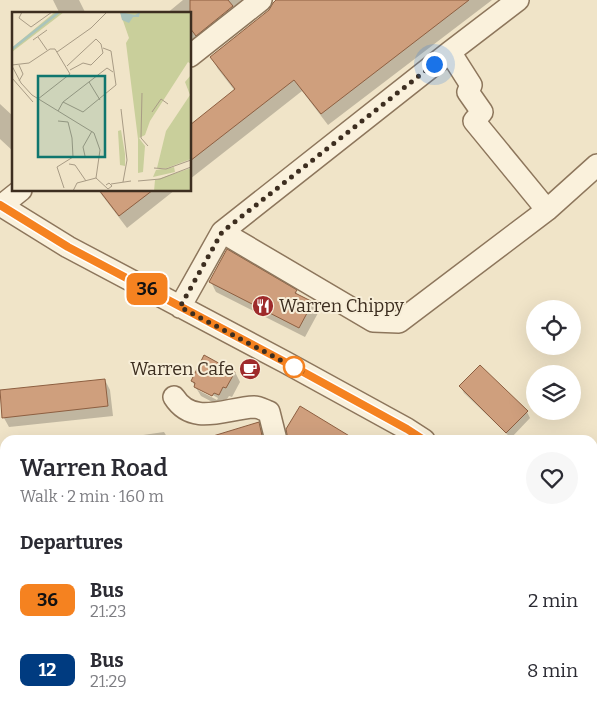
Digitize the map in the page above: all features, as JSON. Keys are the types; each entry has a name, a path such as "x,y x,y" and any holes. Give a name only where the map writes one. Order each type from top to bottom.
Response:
{"street":[{"path":"191,55 261,0"},
{"path":"180,307 222,232 512,2"},
{"path":"450,52 471,85 468,92 482,112 474,121 547,210"},
{"path":"222,232 373,321 399,322 547,210 597,165"},
{"path":"19,191 0,205 68,247 294,367 416,435"},
{"path":"174,396 179,404 196,413 214,414 256,407 269,412 275,435"}],"building":[{"path":"190,0 228,0 233,6 196,36 191,29"},
{"path":"276,0 469,0 321,114 294,80 191,160 191,124 235,89 210,57 269,10"},
{"path":"100,191 152,191 119,216"},
{"path":"227,249 297,290 295,293 313,302 299,328 209,282"},
{"path":"204,355 235,372 226,388 223,387 219,395 214,393 212,396 194,387 195,383 191,381"},
{"path":"480,365 526,409 526,413 506,433 459,386"},
{"path":"105,379 108,406 2,418 0,390"},
{"path":"300,406 348,435 287,435 286,429"},
{"path":"259,422 262,435 216,435"}],"bus line":[{"name":"36","path":"0,205 68,247 285,362 416,435"}],"place":[{"name":"Warren Chippy","path":"263,306"},
{"name":"Warren Cafe","path":"250,369"}],"route":[{"path":"294,367 303,372 180,307 222,232 434,64"}]}
